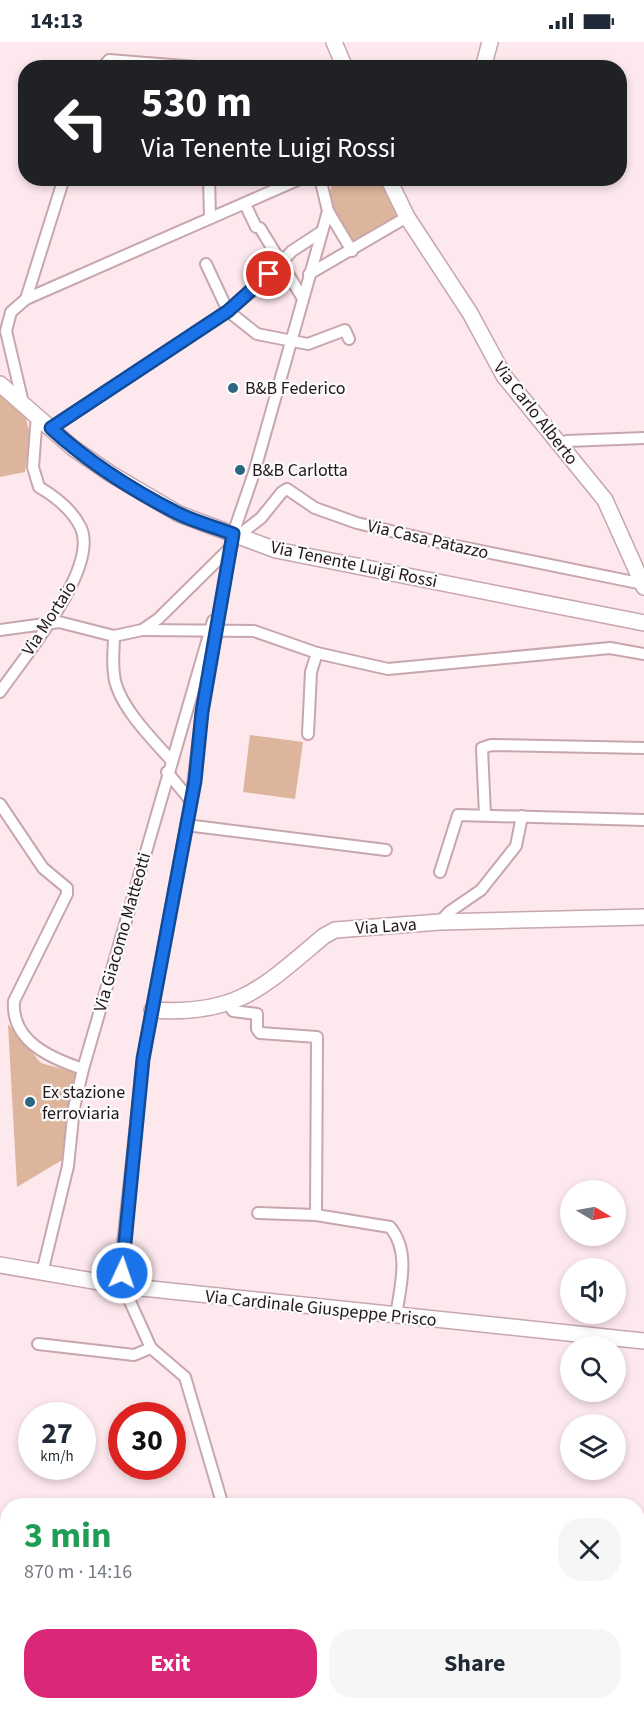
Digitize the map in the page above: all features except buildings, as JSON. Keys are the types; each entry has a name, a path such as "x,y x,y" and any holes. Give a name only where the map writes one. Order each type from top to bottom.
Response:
{"street":[{"path":"334,42 342,60"},
{"path":"485,60 490,42"},
{"path":"26,299 61,186"},
{"path":"209,186 210,218"},
{"path":"23,403 6,331 5,310 284,186"},
{"path":"322,186 328,211 351,251"},
{"name":"Via Carlo Alberto","path":"392,186 407,217 470,313 504,376 605,500 644,586"},
{"path":"244,204 256,227 260,228 302,297"},
{"name":"Via Giacomo Matteotti","path":"42,1273 68,1166 74,1108 83,1069 167,772 214,629 235,538 328,211"},
{"path":"309,274 407,217"},
{"path":"51,428 228,311 258,286 292,251 321,232"},
{"path":"206,264 228,311 257,334 308,344 345,330 349,339"},
{"name":"Via Tenente Luigi Rossi","path":"0,384 74,448 111,474 179,514 235,538 276,549 644,623"},
{"name":"Via Mortaio","path":"0,692 68,595 82,563 82,530 71,512 56,497 39,487 33,467 38,415"},
{"path":"560,444 567,441 644,438"},
{"name":"Via Casa Patazzo","path":"235,538 261,518 287,489 315,508 357,523 644,586"},
{"path":"142,630 158,620 235,538"},
{"path":"0,630 70,623 114,636 142,630 214,629 268,634 317,653 388,669 609,648 644,654"},
{"path":"214,629 191,801 143,1059 122,1253 123,1287 151,1348 185,1377 221,1498"},
{"path":"114,636 114,675 117,689 146,732 171,760"},
{"path":"308,734 311,672 317,653"},
{"path":"485,815 482,748 491,745 644,748"},
{"path":"167,772 191,801"},
{"path":"0,804 43,868 67,888 68,894 14,1001 13,1014 22,1032 40,1052 52,1059 83,1069"},
{"path":"440,872 458,815 644,820"},
{"path":"440,922 449,912 481,890 516,846 522,816"},
{"path":"186,825 386,850"},
{"name":"Via Lava","path":"152,1010 182,1012 239,1000 264,986 324,936 335,930 440,922 644,917"},
{"path":"228,1003 233,1011 257,1014 257,1029 260,1033 317,1037 316,1215"},
{"path":"258,1212 316,1215 390,1227 397,1235 403,1260 396,1316"},
{"name":"Via Cardinale Giuspeppe Prisco","path":"0,1265 123,1287 644,1341"},
{"path":"38,1344 134,1355 151,1348"}],"shaded area":[{"path":"331,186 382,186 397,217 353,242 328,199"},
{"path":"0,392 24,411 30,434 25,472 0,477"},
{"path":"250,735 303,742 295,799 243,792"},
{"path":"8,1024 41,1063 76,1073 62,1160 17,1187"}],"place":[{"name":"B&B Federico","path":"233,388"},
{"name":"B&B Carlotta","path":"240,470"},
{"name":"Ex stazione ferroviaria","path":"30,1102"}],"route":[{"path":"122,1273 122,1253 143,1059 195,781 202,712 233,534 179,514 111,474 74,448 51,428 228,311 269,274"}]}
